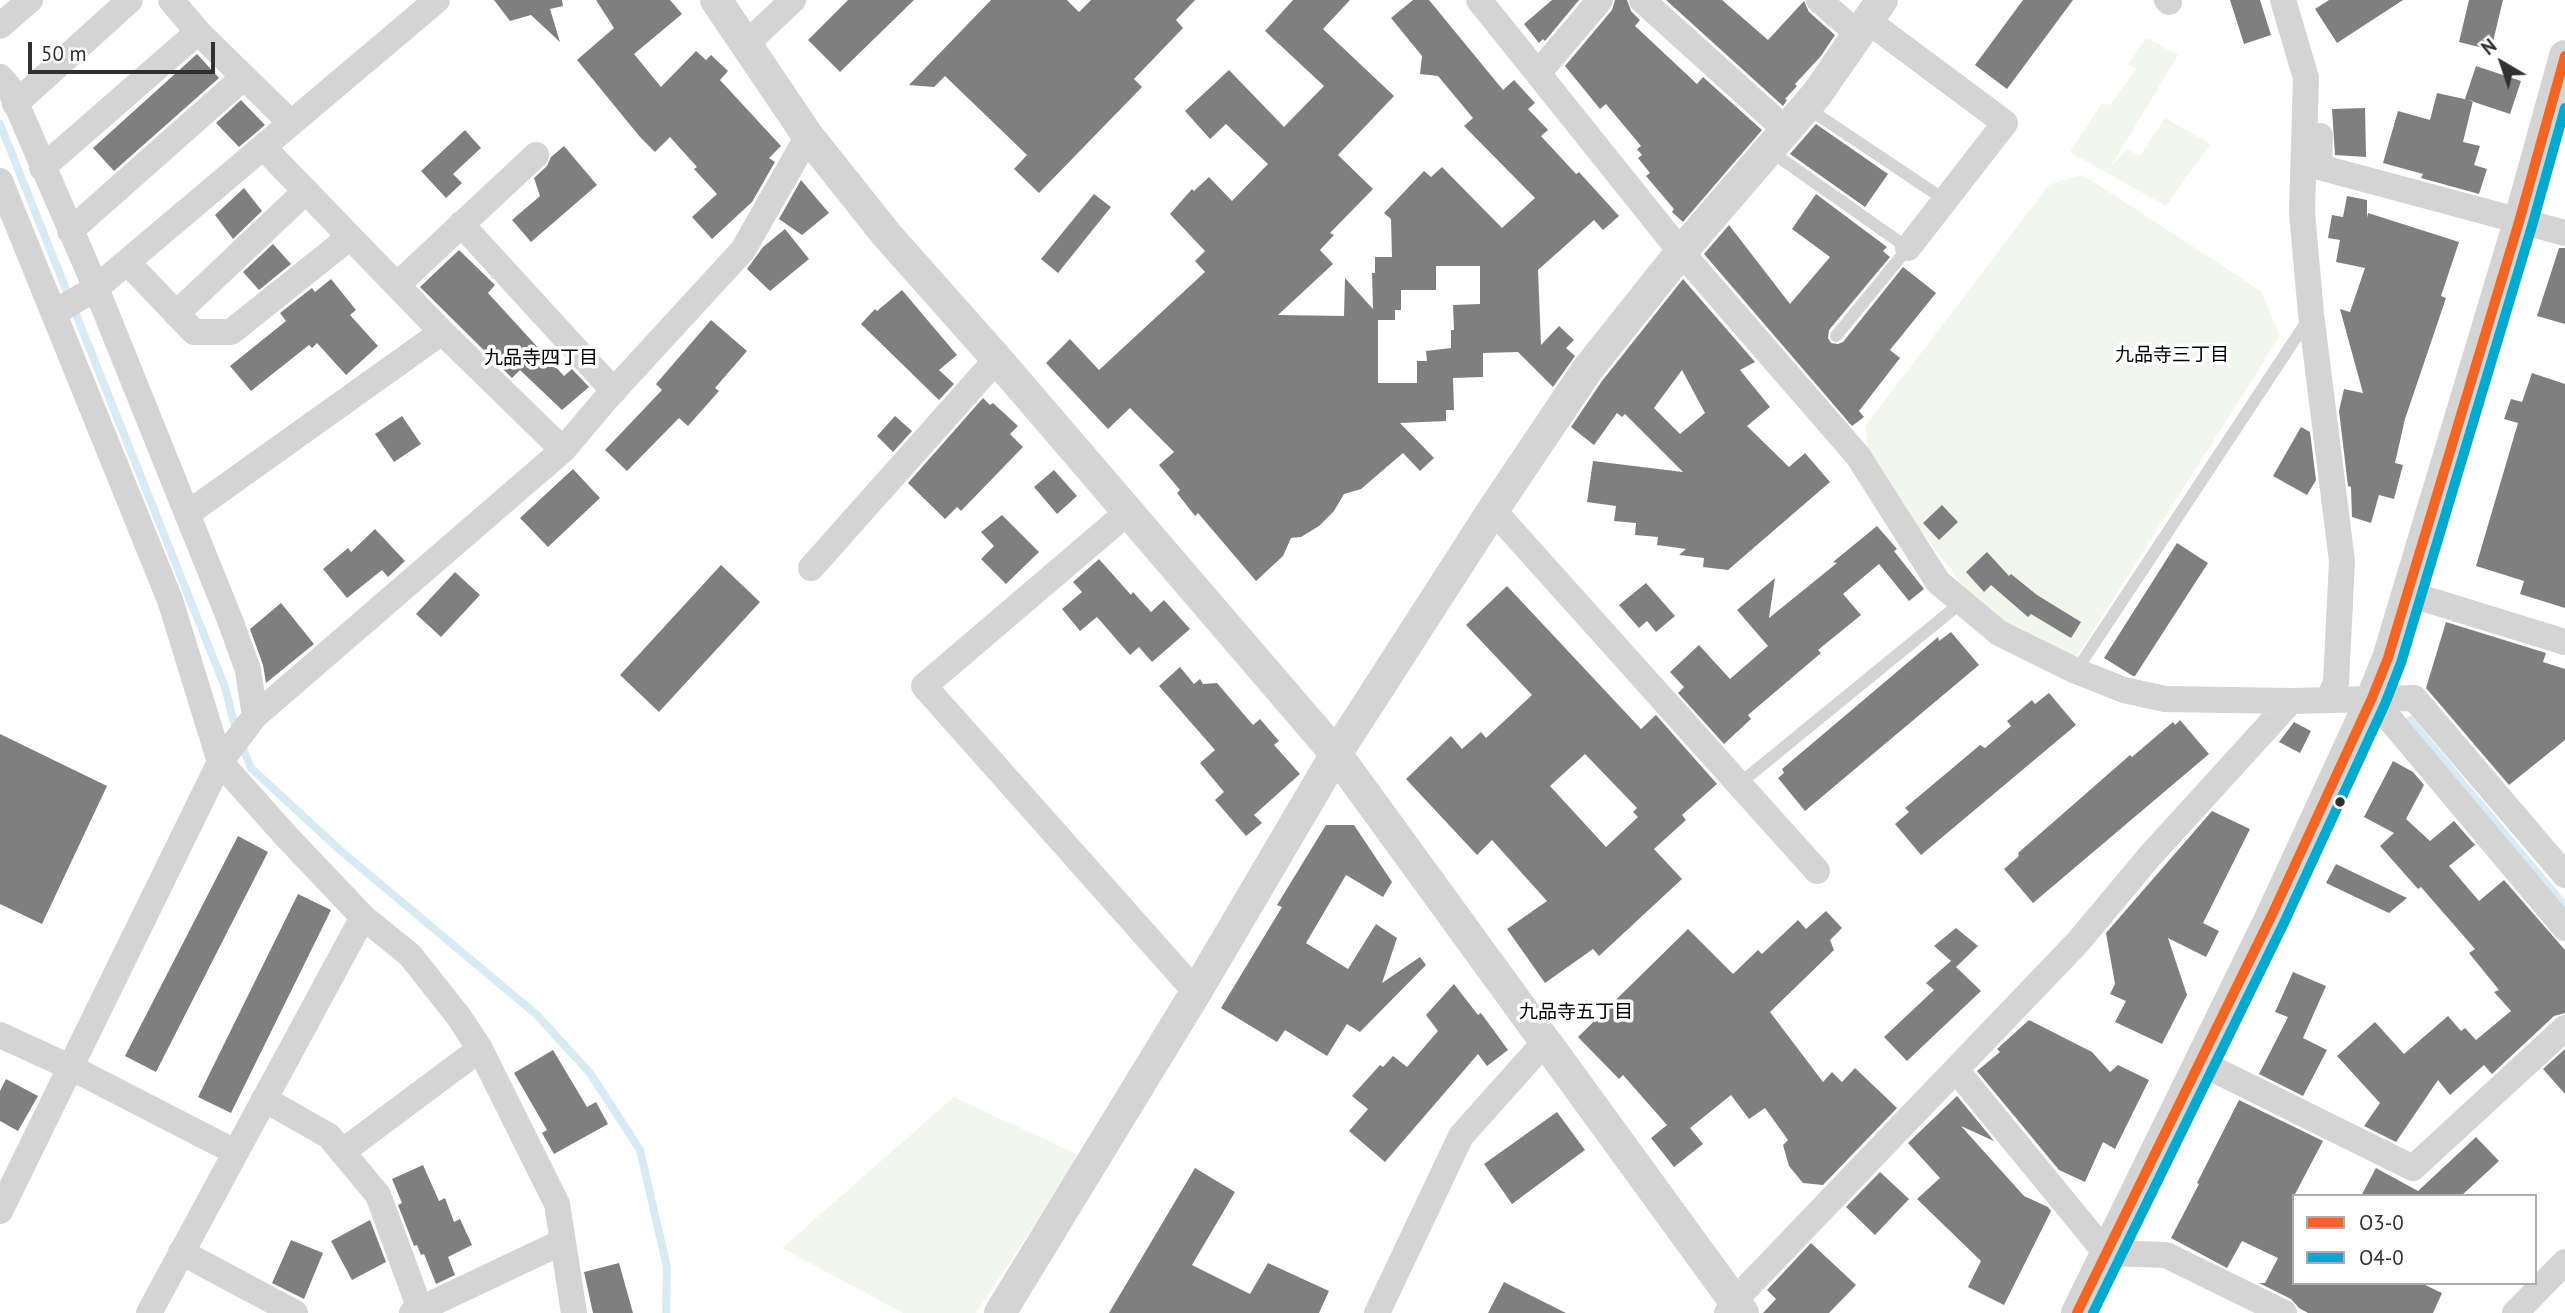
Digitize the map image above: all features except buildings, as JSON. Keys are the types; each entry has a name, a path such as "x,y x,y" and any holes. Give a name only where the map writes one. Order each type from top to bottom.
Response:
{"street":[{"path":"0,26 30,0"},
{"path":"15,104 130,0"},
{"path":"171,0 198,32 290,122"},
{"path":"716,0 808,136 886,234 997,359 1336,754 1735,1309 2078,942 2149,858 2291,701"},
{"path":"745,45 793,0"},
{"path":"1479,0 1681,252 1858,456 1938,582 1999,633 2076,671 2124,690 2165,699 2291,701 2414,698 2565,875"},
{"path":"1539,72 1600,0"},
{"path":"1642,0 1786,129"},
{"path":"1819,0 1869,18 2005,122 1908,248"},
{"path":"2283,0 2306,78 2302,212 2311,314 2342,561 2336,683 2328,699"},
{"path":"2298,0 2296,1 2321,79 2319,167 2565,233"},
{"path":"54,313 96,288 264,148 419,6"},
{"path":"1000,1313 1196,992 1336,754 1493,510 1587,370 1681,252 1786,129 1869,18"},
{"path":"42,168 198,32"},
{"path":"2077,1313 2271,918 2372,698 2409,594 2565,56"},
{"path":"0,77 9,87 96,288 187,514 248,670 255,716"},
{"path":"70,231 244,78"},
{"path":"0,1211 220,762 255,716 563,450 743,250 808,136"},
{"path":"264,148 442,332 563,450"},
{"path":"397,285 536,155"},
{"path":"0,181 170,600 220,762 363,917 410,955 459,1017 480,1049 556,1204 574,1313"},
{"path":"176,314 306,191"},
{"path":"461,224 614,391"},
{"path":"127,262 194,332 231,332 350,237"},
{"path":"187,514 442,332"},
{"path":"811,568 997,359"},
{"path":"1493,510 1817,871"},
{"path":"1128,512 924,686 1196,992"},
{"path":"2409,594 2565,642"},
{"path":"2372,698 2565,928"},
{"path":"149,1313 363,917"},
{"path":"2201,1063 2413,1168 2565,1028"},
{"path":"0,1035 70,1067 235,1152"},
{"path":"1377,1313 1461,1136 1545,1042"},
{"path":"342,1152 480,1049"},
{"path":"1956,1070 2106,1253 2166,1255 2284,1313"},
{"path":"264,1099 329,1136 378,1195 416,1311 562,1242"},
{"path":"181,1252 295,1313"},
{"path":"2515,1313 2565,1262"}],"lane":[{"path":"1786,129 1945,200"},
{"path":"1786,129 1908,248 1836,336"},
{"path":"2076,671 2311,314"},
{"path":"1739,784 1962,602"}],"shaded area":[{"path":"2146,38 2178,55 2111,166 2127,149 2140,156 2165,118 2210,144 2166,206 2070,152 2102,103 2110,105 2136,69 2128,64"},
{"path":"2083,175 2261,291 2280,336 2075,659 2009,624 1965,588 1868,462 1866,425 2050,184"},
{"path":"954,1097 1080,1156 976,1313 903,1313 782,1248"}],"waterway":[{"path":"0,124 225,687 236,731"},
{"path":"2410,720 2565,906"},
{"path":"241,743 251,768 341,851 537,1015 590,1073 640,1150 667,1267 666,1313"}],"transit line":[{"name":"O3-0","path":"2077,1313 2271,917 2388,658 2519,222 2565,56"},
{"name":"O4-0","path":"2093,1313 2284,923 2385,704 2401,663 2565,108"}],"district":[{"name":"九品寺三丁目","path":"2172,356"},
{"name":"九品寺四丁目","path":"541,359"},
{"name":"九品寺五丁目","path":"1576,1013"}]}
